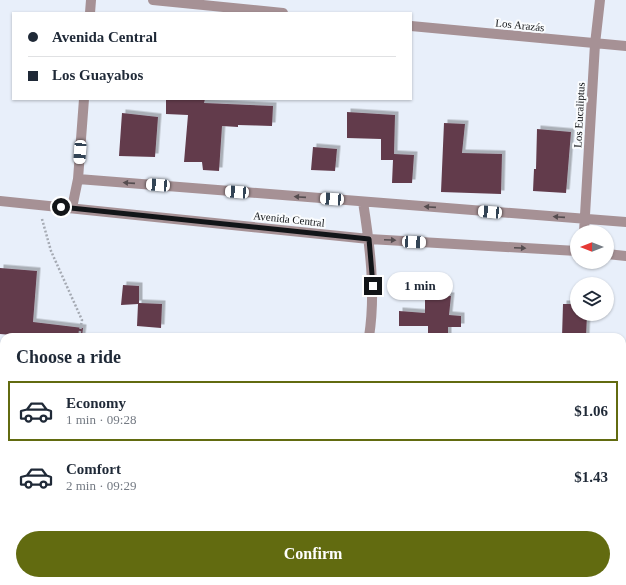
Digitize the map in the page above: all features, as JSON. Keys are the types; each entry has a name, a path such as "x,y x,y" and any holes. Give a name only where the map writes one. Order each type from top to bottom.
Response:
{"street":[{"path":"90,12 91,0"},
{"path":"153,0 273,12"},
{"name":"Los Eucaliptus","path":"585,225 595,44 600,0"},
{"name":"Los Arazás","path":"412,26 626,46"},
{"path":"72,208 78,179 84,100"},
{"name":"Avenida Central","path":"78,179 626,222"},
{"name":"Avenida Central","path":"0,201 369,239 570,251"},
{"path":"364,202 373,286 369,333"},
{"path":"614,255 626,256"}],"path":[{"path":"38,205 51,251 82,320 80,333"}],"building":[{"path":"166,100 205,100 204,103 273,106 272,126 222,126 219,171 203,170 202,162 184,162 188,115 166,114"},
{"path":"347,112 395,115 394,154 414,155 412,183 392,183 393,160 381,160 381,139 347,138"},
{"path":"122,113 158,117 155,157 119,156"},
{"path":"444,123 465,124 462,153 502,154 501,194 441,192"},
{"path":"537,129 571,132 566,193 533,191 534,169 536,169"},
{"path":"313,147 337,149 335,171 311,170"},
{"path":"0,268 37,271 33,322 83,328 82,333 0,333"},
{"path":"123,285 139,286 139,303 162,304 161,328 137,326 138,304 121,305"},
{"path":"430,295 451,296 449,315 461,316 461,327 448,327 448,333 428,333 428,326 399,326 399,311 425,313 425,298 430,299"},
{"path":"563,304 570,304 570,321 587,321 586,333 562,333"}],"route":[{"path":"61,207 369,239 373,286"}]}
